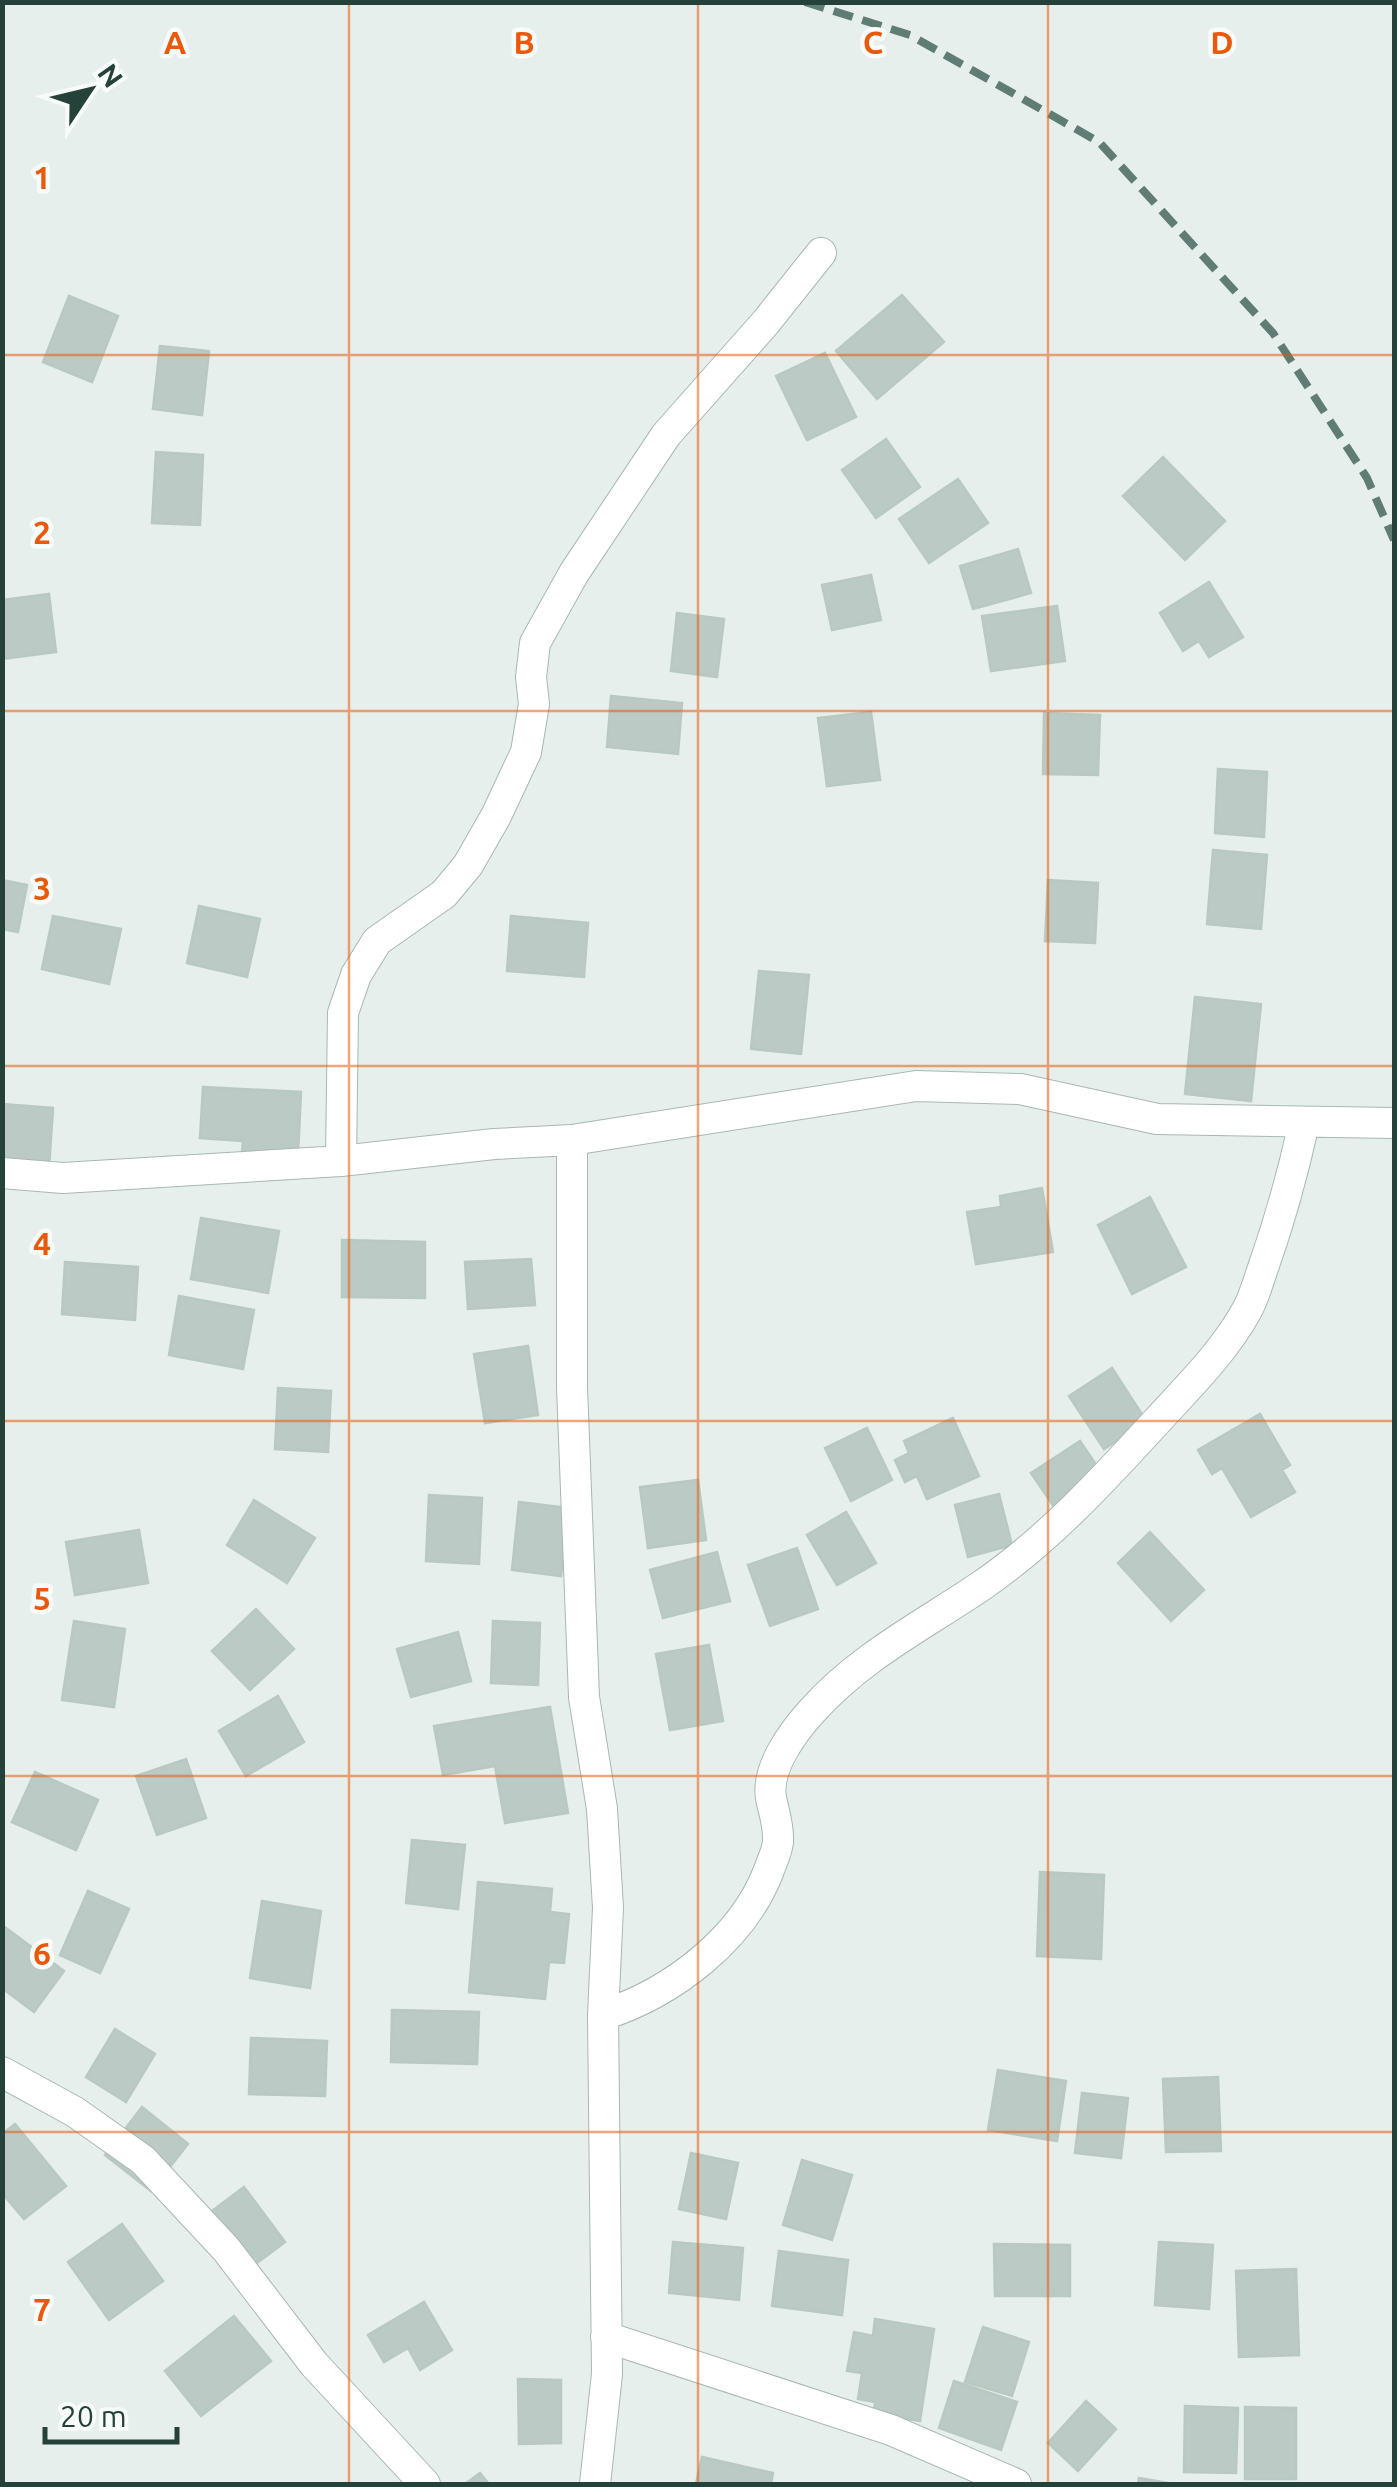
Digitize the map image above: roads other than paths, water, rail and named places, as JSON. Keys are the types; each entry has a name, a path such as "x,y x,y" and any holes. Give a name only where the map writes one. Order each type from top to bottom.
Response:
{"street":[{"path":"341,1161 342,1014 356,975 378,941 444,894 468,865 526,752 534,704 530,677 535,644 574,573 666,434 766,322 821,252"},
{"path":"2,1173 63,1178 341,1161 494,1144 572,1140 916,1086 1020,1089 1157,1119 1394,1123"},
{"path":"604,2015 652,1994 702,1958 743,1921 778,1845 777,1813 771,1795 777,1764 791,1736 812,1710 870,1658 983,1584 1070,1512 1212,1362 1248,1309 1285,1208 1304,1123"},
{"path":"572,1140 572,1387 584,1697 602,1809 608,1908 604,2015 607,2374 595,2484"},
{"path":"2,2072 75,2112 143,2160 226,2249 314,2364 425,2484"},
{"path":"606,2337 891,2430 1016,2484"}],"railway":[{"path":"805,2 910,35 1099,142 1273,333 1367,478 1394,540"}]}
